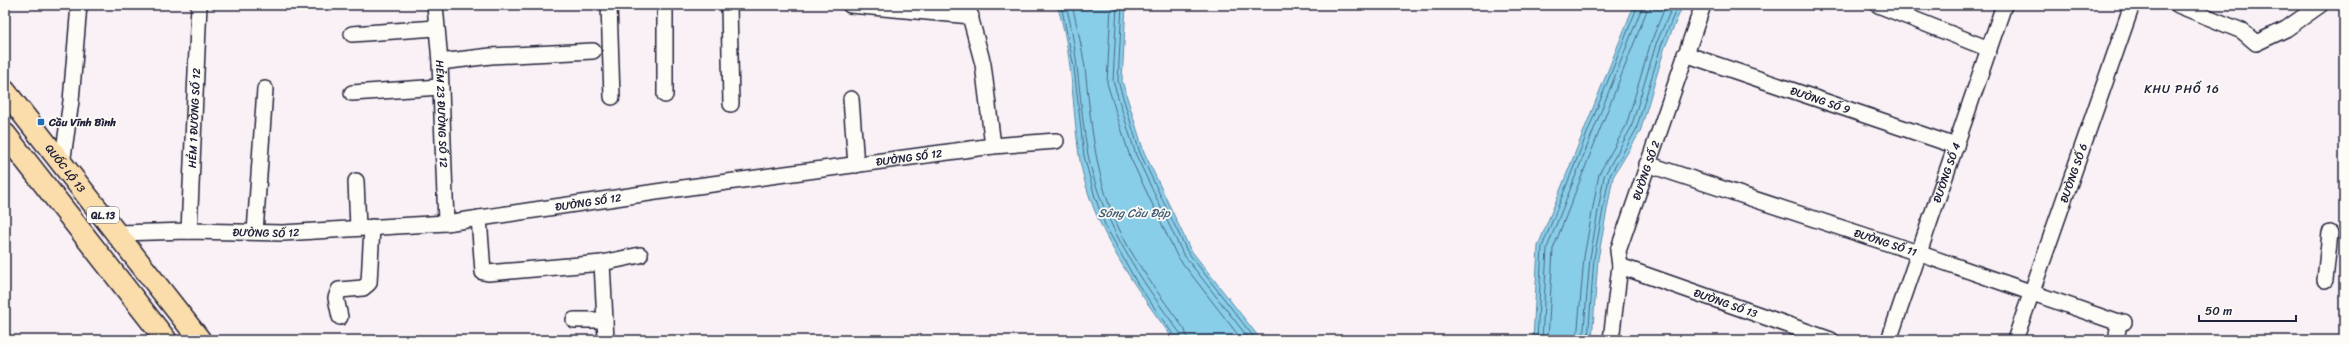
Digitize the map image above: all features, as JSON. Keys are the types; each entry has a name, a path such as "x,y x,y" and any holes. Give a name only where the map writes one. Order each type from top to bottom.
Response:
{"highway":[{"name":"QUỐC LỘ 13","path":"5,91 118,233 200,340"},
{"name":"QL.13","path":"5,134 166,340"}],"street":[{"path":"62,164 71,101 79,5"},
{"name":"HẺM 1 ĐƯỜNG SỐ 12","path":"189,231 199,5"},
{"name":"HẺM 23 ĐƯỜNG SỐ 12","path":"435,5 440,62 446,223"},
{"path":"609,5 612,97"},
{"path":"665,5 665,95"},
{"path":"729,5 731,104"},
{"path":"850,5 969,11 982,64 993,146"},
{"name":"ĐƯỜNG SỐ 2","path":"1611,340 1620,266 1618,251 1703,5"},
{"path":"1878,5 1989,48"},
{"name":"ĐƯỜNG SỐ 4","path":"1889,340 2004,5"},
{"name":"ĐƯỜNG SỐ 6","path":"2015,340 2132,5"},
{"path":"2178,5 2242,31 2256,43 2286,29 2320,5"},
{"path":"352,34 436,28"},
{"path":"440,62 491,56 593,50"},
{"name":"ĐƯỜNG SỐ 9","path":"1685,54 1956,146"},
{"path":"352,93 440,87"},
{"path":"255,232 265,89"},
{"path":"851,99 856,165"},
{"name":"ĐƯỜNG SỐ 12","path":"118,233 189,231 283,233 446,223 690,186 993,146 1056,141"},
{"name":"ĐƯỜNG SỐ 11","path":"1647,164 1918,253 2121,323 2116,340"},
{"path":"340,317 336,298 339,290 363,288 369,283 365,227 356,181"},
{"path":"479,218 482,272 504,273 602,263 640,255"},
{"path":"2325,280 2330,233"},
{"path":"602,263 606,340"},
{"name":"ĐƯỜNG SỐ 13","path":"1620,266 1831,340"},
{"path":"574,320 605,320"}],"water":[{"name":"Sông Cầu Đập","path":"1057,5 1126,5 1122,81 1144,152 1190,249 1261,340 1174,340 1143,297 1115,253 1093,206 1085,181 1079,155 1066,42"},
{"path":"1634,5 1683,5 1665,47 1640,132 1613,177 1598,259 1592,340 1533,340 1538,246"}],"place":[{"name":"Cầu Vĩnh Bình","path":"41,122"}],"district":[{"name":"KHU PHỐ 16","path":"2182,89"}]}
